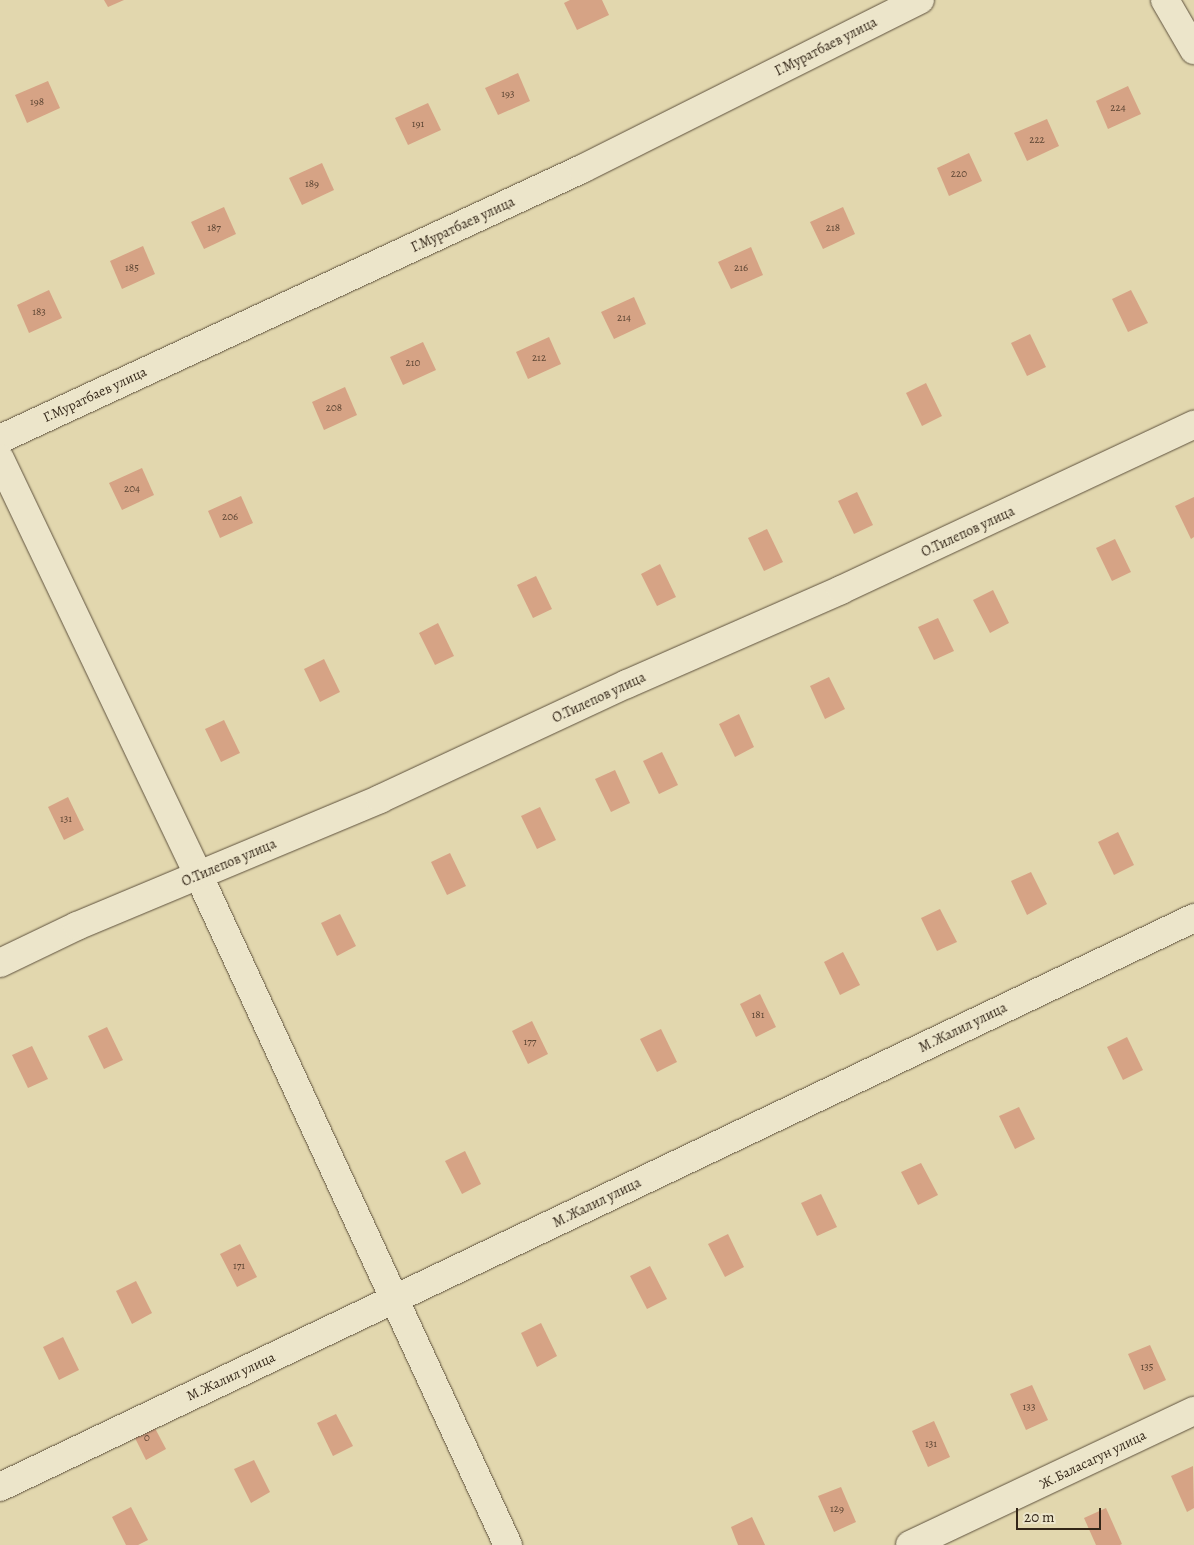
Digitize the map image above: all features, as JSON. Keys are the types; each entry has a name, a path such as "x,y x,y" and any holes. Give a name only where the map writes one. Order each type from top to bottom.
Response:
{"street":[{"name":"Г.Муратбаев улица","path":"0,439 582,169 920,0"},
{"path":"1165,0 1194,50"},
{"name":"О.Тилепов улица","path":"0,963 77,926 380,799 627,684 841,590 1194,425"},
{"path":"0,459 199,876 508,1545"},
{"name":"М.Жалил улица","path":"0,1487 1194,918"},
{"name":"Ж.Баласагун улица","path":"910,1545 1194,1411"}],"building":[{"path":"104,0 124,0 108,7"},
{"path":"570,0 602,0 609,15 577,30 564,3"},
{"path":"518,73 530,101 498,115 485,88"},
{"path":"48,81 60,108 27,123 15,95"},
{"path":"1128,86 1141,114 1108,129 1096,101"},
{"path":"428,103 441,130 408,145 395,118"},
{"path":"1047,119 1059,146 1027,161 1014,133"},
{"path":"969,153 982,181 949,196 937,168"},
{"path":"322,163 334,190 302,205 289,178"},
{"path":"224,207 236,234 204,249 191,222"},
{"path":"843,207 855,234 823,249 810,222"},
{"path":"143,246 155,274 122,289 110,261"},
{"path":"751,247 763,275 731,289 718,262"},
{"path":"49,290 62,318 29,333 17,305"},
{"path":"1131,290 1148,323 1128,332 1112,299"},
{"path":"634,297 646,324 614,339 601,312"},
{"path":"1030,334 1046,367 1027,376 1011,343"},
{"path":"549,337 561,364 528,379 516,352"},
{"path":"423,342 436,370 403,385 390,357"},
{"path":"926,383 942,416 922,426 906,393"},
{"path":"345,387 357,415 324,430 312,402"},
{"path":"142,468 154,495 122,510 109,483"},
{"path":"857,492 873,525 854,534 838,501"},
{"path":"241,496 253,523 220,538 208,511"},
{"path":"1194,497 1194,537 1191,539 1175,506"},
{"path":"767,529 783,562 764,571 748,538"},
{"path":"1115,539 1131,572 1112,581 1096,548"},
{"path":"660,564 676,597 657,606 641,574"},
{"path":"536,576 552,609 533,618 517,585"},
{"path":"993,590 1009,623 990,633 973,600"},
{"path":"938,618 954,651 934,660 918,627"},
{"path":"438,623 454,656 435,665 419,633"},
{"path":"324,659 340,692 320,702 304,669"},
{"path":"829,677 845,709 825,719 810,686"},
{"path":"739,714 754,747 735,757 719,724"},
{"path":"224,720 240,753 221,762 205,729"},
{"path":"662,752 678,785 659,794 643,761"},
{"path":"615,770 630,803 611,812 595,779"},
{"path":"68,797 84,830 64,840 48,807"},
{"path":"540,807 556,840 537,849 521,816"},
{"path":"1118,832 1134,865 1114,875 1098,842"},
{"path":"450,853 466,886 447,895 431,862"},
{"path":"1031,872 1047,904 1027,915 1011,881"},
{"path":"940,909 957,942 937,951 921,918"},
{"path":"340,914 356,946 337,956 321,923"},
{"path":"843,952 860,985 840,995 824,962"},
{"path":"760,994 776,1027 756,1037 740,1004"},
{"path":"532,1021 548,1054 528,1064 512,1031"},
{"path":"107,1027 123,1060 104,1069 88,1036"},
{"path":"661,1029 677,1062 657,1072 640,1039"},
{"path":"1127,1037 1143,1070 1123,1080 1107,1047"},
{"path":"32,1046 48,1079 28,1088 12,1055"},
{"path":"1019,1107 1035,1139 1015,1149 999,1116"},
{"path":"465,1151 481,1184 462,1194 445,1161"},
{"path":"921,1163 938,1195 918,1205 901,1172"},
{"path":"821,1194 837,1227 817,1236 801,1203"},
{"path":"728,1234 744,1267 725,1277 708,1244"},
{"path":"240,1244 257,1277 237,1287 220,1254"},
{"path":"650,1266 667,1299 647,1309 630,1276"},
{"path":"136,1281 152,1313 132,1324 116,1291"},
{"path":"541,1323 557,1356 537,1367 521,1333"},
{"path":"63,1337 79,1370 59,1380 43,1347"},
{"path":"1150,1345 1166,1380 1144,1390 1128,1354"},
{"path":"1032,1385 1048,1420 1026,1430 1010,1394"},
{"path":"336,1414 353,1446 333,1456 317,1423"},
{"path":"149,1417 166,1449 146,1460 129,1426"},
{"path":"934,1421 950,1457 928,1467 912,1431"},
{"path":"254,1460 270,1492 251,1503 234,1469"},
{"path":"1193,1466 1194,1508 1187,1512 1171,1476"},
{"path":"841,1487 856,1522 834,1532 818,1496"},
{"path":"131,1507 148,1540 138,1545 126,1545 112,1517"},
{"path":"1106,1508 1122,1544 1120,1545 1096,1545 1084,1518"},
{"path":"752,1517 765,1545 738,1545 731,1527"}]}
